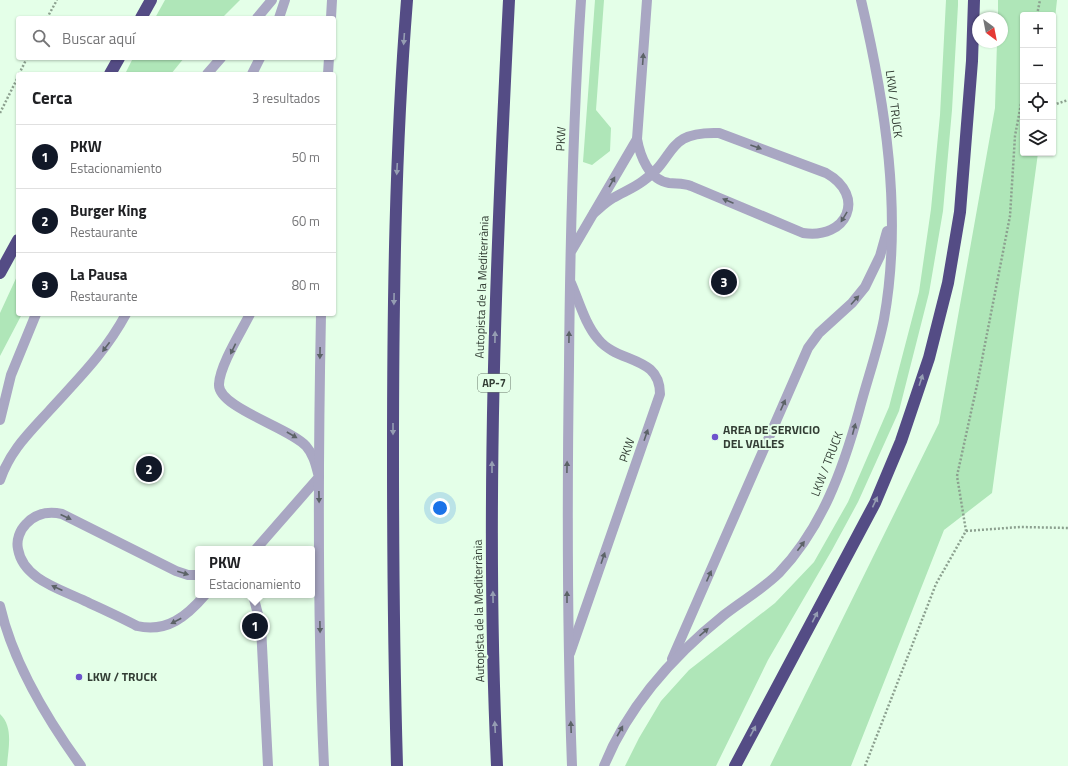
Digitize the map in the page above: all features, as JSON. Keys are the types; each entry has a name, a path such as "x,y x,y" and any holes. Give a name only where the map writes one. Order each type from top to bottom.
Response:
{"highway":[{"path":"142,16 151,0"},
{"path":"397,766 394,663 393,370 395,215 407,0"},
{"name":"Autopista de la Mediterrània","path":"497,766 494,702 492,468 498,230 508,0"},
{"path":"735,766 875,503 901,441 929,358 948,283 960,212 972,61 974,0"},
{"path":"111,72 118,60"},
{"path":"0,273 16,244"}],"lane":[{"path":"259,16 272,0"},
{"path":"280,16 285,0"},
{"path":"331,16 332,0"},
{"name":"PKW","path":"572,766 568,661 567,493 573,155 581,0"},
{"path":"594,213 612,198 643,181 653,173 672,148 682,140 693,134 719,133 826,173 838,179 845,189 849,199 848,212 843,221 834,229 813,235 803,233 681,182 668,183 653,173 639,153 637,139 648,0"},
{"name":"LKW / TRUCK","path":"604,766 613,744 628,717 670,663 725,614 760,590 778,574 805,541 821,516 848,450 884,320 890,269 891,213 889,167 878,72 861,0"},
{"path":"209,72 219,60"},
{"path":"253,72 259,60"},
{"path":"328,72 329,60"},
{"path":"571,252 637,139"},
{"name":"LKW / TRUCK","path":"670,663 808,348 819,333 852,303 866,287 880,256 891,213"},
{"name":"PKW","path":"568,661 657,401 660,385 657,374 647,366 606,348 597,338 570,280"},
{"path":"0,420 11,375 35,316"},
{"path":"0,480 6,462 19,444 100,355 114,337 125,316"},
{"path":"249,316 220,374 219,386 224,397 234,404 296,437 306,446 314,458 319,477"},
{"path":"321,316 319,477 321,701 324,766"},
{"path":"260,546 319,477"},
{"path":"195,575 188,575 176,571 62,514 52,512 42,513 31,518 19,534 17,544 19,555 24,565 42,581 137,626 147,628 169,625 181,619 202,598"},
{"path":"254,598 261,626 268,766"},
{"path":"0,606 11,641 42,708 81,766"}],"path":[{"path":"49,16 56,0"},
{"path":"1038,12 1040,0"},
{"path":"20,72 26,60"},
{"path":"0,113 16,81"},
{"path":"1056,104 1068,100"},
{"path":"865,766 936,584 966,531 956,476 978,385 1010,216 1015,136 1020,110"},
{"path":"966,531 1020,527 1068,528"}],"green space":[{"path":"165,0 240,0 224,16 156,16"},
{"path":"595,0 604,0 596,110 611,128 610,151 592,165 583,162"},
{"path":"946,0 958,0 958,5 952,110 943,211 929,293 899,411 858,502 768,660 716,766 625,766 639,738 661,701 689,670 775,603 814,562 848,502 889,407 919,292 931,209 940,115"},
{"path":"998,0 1057,0 1056,12 1020,12 1020,156 1038,156 992,493 944,530 851,766 770,766 939,423 995,108 997,48 1008,48 1008,12 998,12"},
{"path":"132,60 182,60 173,72 126,72"},
{"path":"16,278 16,316 21,316 0,356 0,313"},
{"path":"0,714 7,725 9,732 7,766 0,766"}],"place":[{"name":"La Pausa","path":"724,282"},
{"name":"AREA DE SERVICIO DEL VALLES","path":"715,437"},
{"name":"Burger King","path":"149,469"},
{"name":"PKW","path":"255,626"},
{"name":"LKW / TRUCK","path":"79,677"}]}
